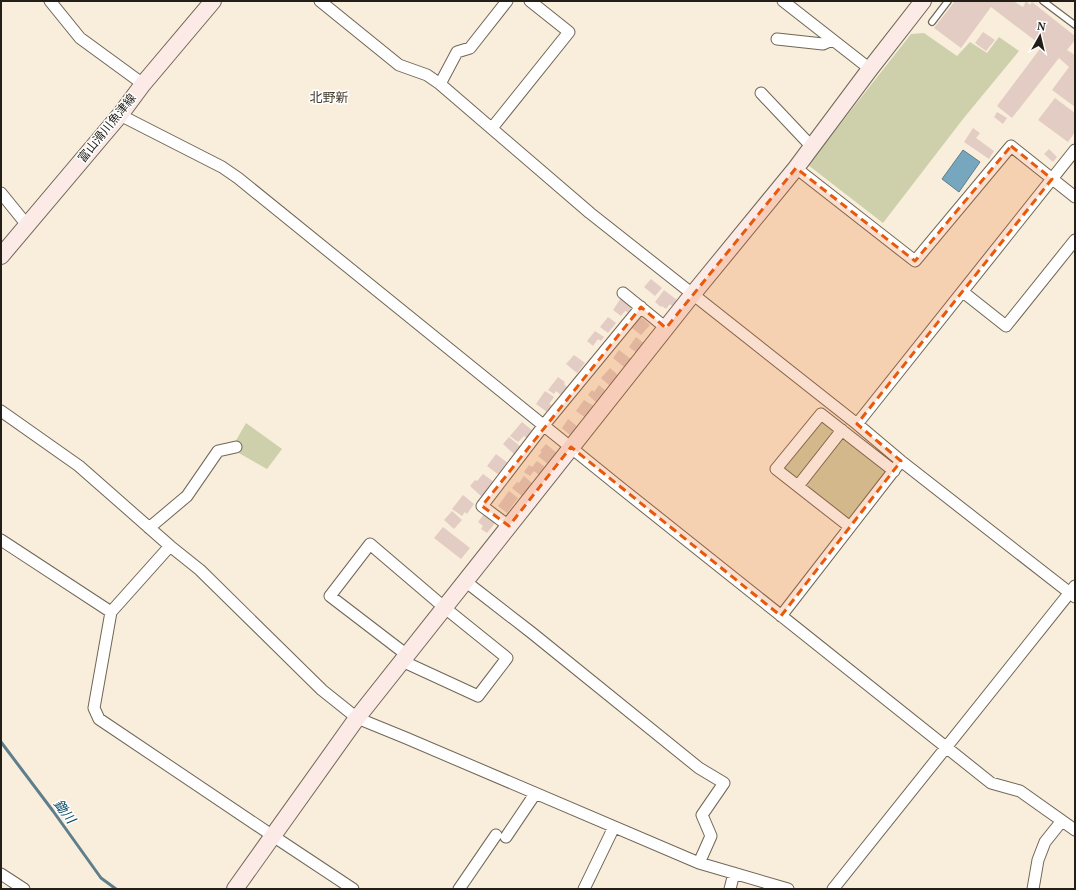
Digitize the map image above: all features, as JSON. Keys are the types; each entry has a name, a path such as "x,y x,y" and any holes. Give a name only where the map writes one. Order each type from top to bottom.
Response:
{"street":[{"path":"50,1 80,38 142,84"},
{"name":"富山滑川魚津線","path":"1,256 120,115 142,84 213,1"},
{"path":"320,1 399,65 427,75 440,84 590,213 692,295 857,424 901,461 1073,592 946,747 833,889"},
{"path":"440,84 457,52 470,48 507,1"},
{"path":"492,128 569,32 530,1"},
{"path":"783,1 870,69"},
{"path":"235,889 357,718 692,295 796,168 923,1"},
{"path":"777,39 823,44 832,40"},
{"path":"761,93 812,147"},
{"path":"120,115 222,167 238,178 781,616 991,783 1020,791 1075,830"},
{"path":"796,168 915,261 1011,146 1075,197"},
{"path":"857,424 1075,150"},
{"path":"1,193 27,225"},
{"path":"963,292 1006,326 1075,240"},
{"path":"623,293 666,328"},
{"path":"509,526 482,506 544,425 641,307"},
{"path":"1,411 79,466 149,528 200,570 322,690 357,718 699,863 788,889"},
{"path":"850,527 776,469 821,414 894,470"},
{"path":"798,486 842,430"},
{"path":"149,528 187,496 218,451 236,447"},
{"path":"781,616 901,461"},
{"path":"1,540 111,612"},
{"path":"370,544 445,608 508,658 478,696 404,658 330,596 370,544"},
{"path":"170,546 111,612 94,708 99,719 353,889"},
{"path":"465,582 532,633 699,768 724,783 702,815 711,836 699,863"},
{"path":"459,889 535,794"},
{"path":"1033,889 1038,860 1045,842 1062,822"},
{"path":"584,889 614,827"},
{"path":"730,889 734,873"},
{"path":"1,874 24,889"}],"lane":[{"path":"932,22 948,1"},
{"path":"1044,1 1075,25"}],"highlighted area":[{"path":"1011,146 1052,179 857,424 901,461 781,616 571,447 509,526 482,506 641,307 666,328 796,168 915,261"}],"green space":[{"path":"924,33 957,56 970,42 987,53 999,37 1019,51 963,119 883,223 808,165 911,34"},
{"path":"820,410 892,466 843,529 771,471"},
{"path":"246,423 282,449 267,469 237,452 234,444"}],"water":[{"path":"963,150 980,162 959,192 942,179"}],"building":[{"path":"955,1 1013,1 1023,7 1026,1 1030,5 1032,2 1075,36 1075,40 1067,50 1075,55 1075,107 1052,90 1069,67 1059,58 1012,118 997,106 1042,46 991,7 961,48 934,28"},
{"path":"983,32 995,40 986,51 975,43"},
{"path":"1055,98 1075,113 1075,132 1068,142 1038,120"},
{"path":"997,112 1007,118 1003,124 994,117"},
{"path":"973,128 980,133 976,138 994,151 989,159 964,142"},
{"path":"1049,149 1057,157 1053,162 1044,154"},
{"path":"651,279 662,288 655,296 644,287"},
{"path":"664,290 677,300 672,306 670,304 666,309 655,302"},
{"path":"621,298 632,306 628,312 625,311 621,316 613,310"},
{"path":"608,317 616,323 608,333 600,327"},
{"path":"641,317 650,325 641,335 632,328"},
{"path":"595,331 604,337 601,341 598,339 593,346 587,341"},
{"path":"636,337 645,344 637,353 629,347"},
{"path":"619,350 631,359 624,367 613,358"},
{"path":"574,355 585,363 577,373 566,364"},
{"path":"610,368 619,376 610,386 601,378"},
{"path":"558,377 565,382 564,384 567,387 561,395 556,391 554,394 548,390"},
{"path":"599,385 606,391 597,403 588,395 592,390 594,392"},
{"path":"545,391 554,397 549,404 552,405 547,412 536,404"},
{"path":"584,400 595,407 586,418 576,411"},
{"path":"568,419 578,427 571,436 562,428"},
{"path":"522,422 533,431 527,438 524,436 518,442 510,436"},
{"path":"509,437 521,447 515,455 503,444"},
{"path":"546,444 558,454 549,465 538,456"},
{"path":"496,454 508,463 499,475 487,466"},
{"path":"537,461 545,467 539,475 534,471 530,476 524,472 529,465 532,467"},
{"path":"483,474 494,482 482,497 470,486"},
{"path":"524,476 533,484 523,497 512,488 517,482 519,483"},
{"path":"509,491 518,498 507,513 498,506"},
{"path":"463,495 474,504 467,514 465,512 462,516 452,509"},
{"path":"452,511 462,520 454,529 444,520"},
{"path":"484,514 495,523 487,533 481,529 483,526 478,522"},
{"path":"443,527 470,548 461,559 434,538"}],"waterway":[{"name":"鋤川","path":"1,742 101,878 116,889"}],"district":[{"name":"北野新","path":"329,97"}]}
